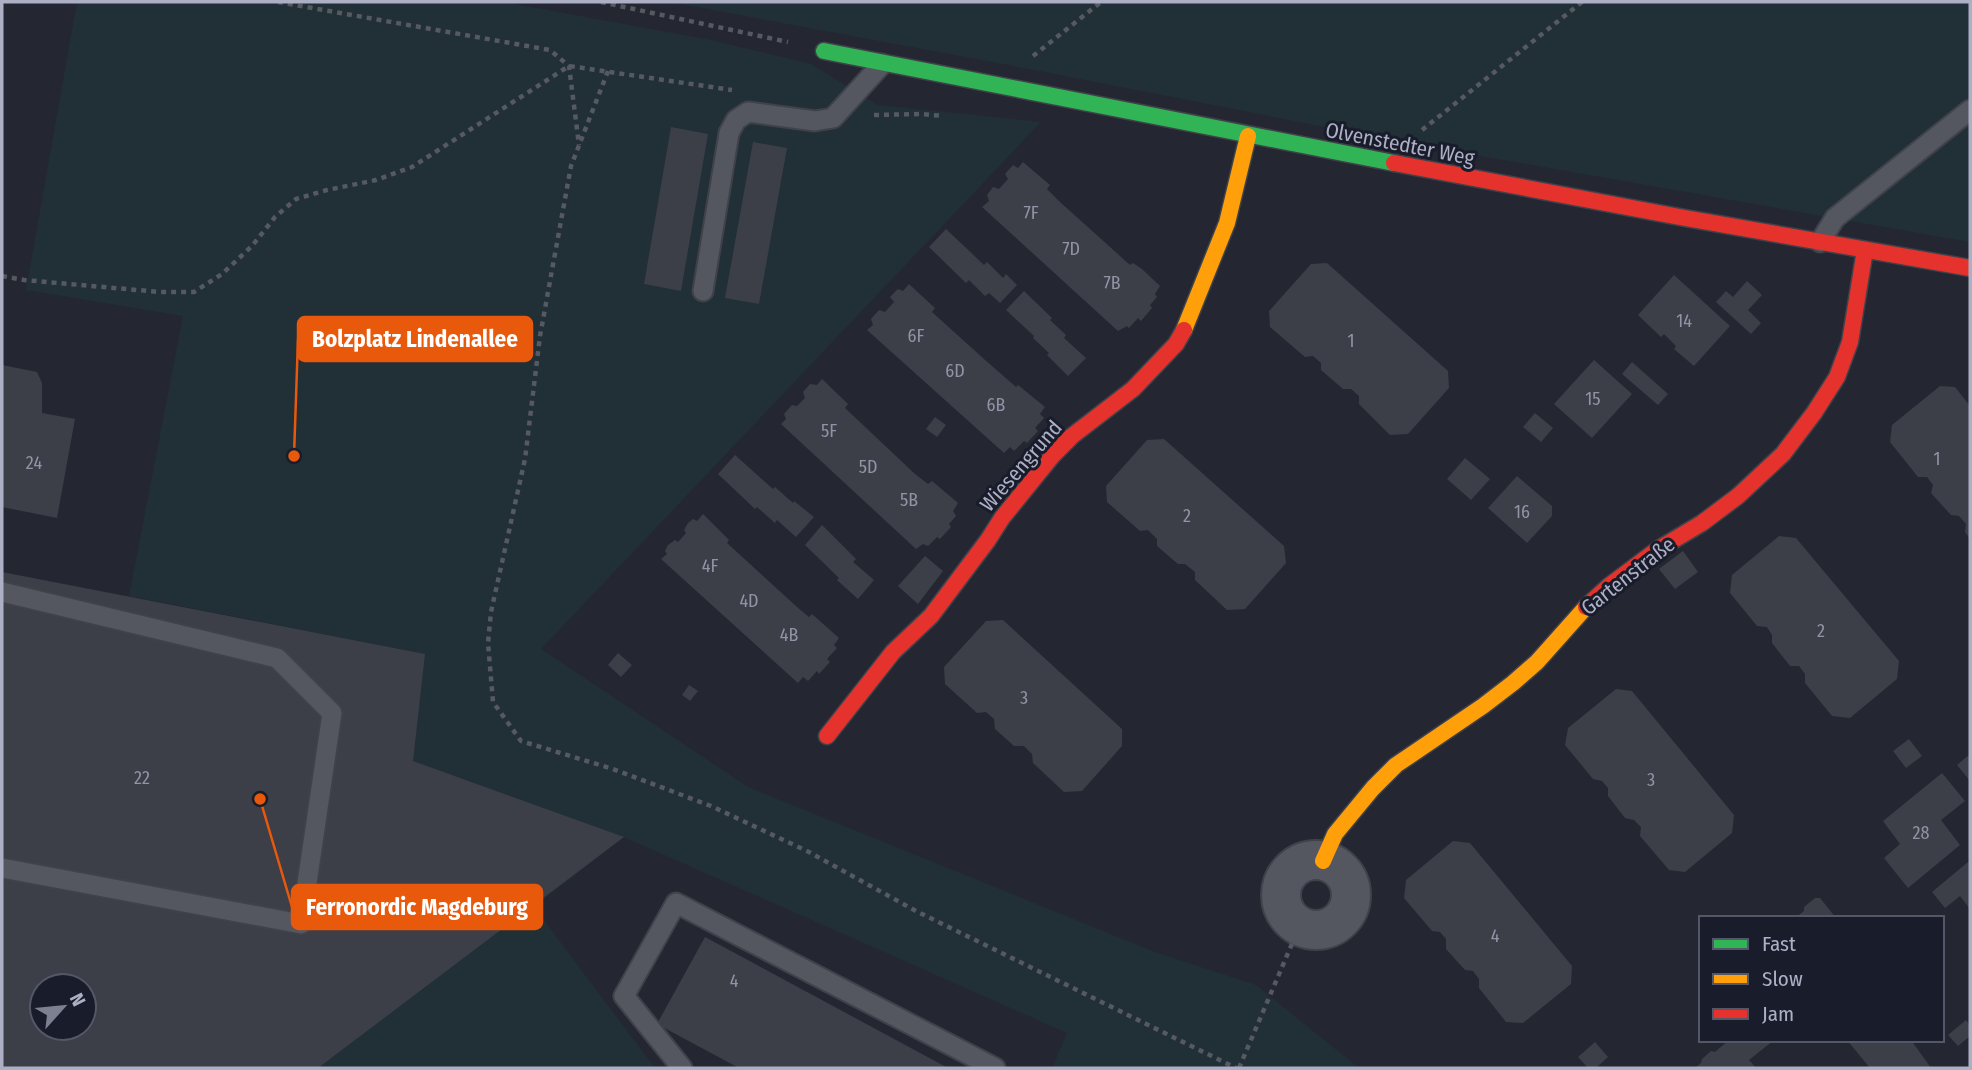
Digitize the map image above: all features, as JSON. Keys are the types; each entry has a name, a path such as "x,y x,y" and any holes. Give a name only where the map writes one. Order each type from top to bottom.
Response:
{"street":[{"name":"Olvenstedter Weg","path":"824,51 1248,136 1820,243 1970,268"},
{"name":"Wiesengrund","path":"827,736 893,653 931,616 1002,518 1053,455 1072,436 1133,389 1176,344 1187,324 1227,223 1248,136"},
{"name":"Gartenstraße","path":"1323,861 1335,834 1396,765 1513,683 1538,662 1582,611 1609,586 1738,496 1783,454 1837,377 1850,342 1865,250"},
{"path":"1310,860 1336,866 1343,873 1351,890 1348,909 1343,917 1327,928 1308,929 1300,925 1287,914 1283,906 1284,881 1294,867 1310,860"}],"lane":[{"path":"703,291 729,133 736,120 748,112 816,121 834,118 882,64"},
{"path":"1820,243 1835,218 1970,110"},
{"path":"2,592 278,658 332,713 301,924 2,868"},
{"path":"682,1068 624,996 676,903 995,1068"}],"path":[{"path":"278,2 550,50 569,66 732,90"},
{"path":"601,2 824,51"},
{"path":"1000,85 1101,2"},
{"path":"1402,165 1407,143 1581,2"},
{"path":"569,66 579,146"},
{"path":"2,276 160,292 194,292 222,274 252,246 275,216 296,199 376,180 412,167 569,66"},
{"path":"608,71 571,166 540,336 525,459 491,612 488,643 493,702 521,741 613,769 710,806 807,851 916,911 1238,1068 1300,925"},
{"path":"843,107 855,113 887,116 948,116"}],"shaded area":[{"path":"77,2 504,2 711,40 811,64 878,105 1041,122 541,649 748,787 1155,952 1256,985 1359,1068 1052,1068 1067,1033 624,837 534,907 655,1068 290,1068 445,954 381,761 405,650 129,596 183,316 26,290"},
{"path":"670,2 1970,2 1970,242 1407,143"}],"building":[{"path":"671,127 708,134 681,291 644,284"},
{"path":"753,142 787,148 759,304 725,298"},
{"path":"1023,162 1050,185 1047,189 1060,202 1130,265 1133,263 1142,269 1160,286 1155,294 1157,297 1150,305 1152,308 1141,321 1138,318 1129,328 1127,326 1118,331 982,207 989,201 987,195 993,187 999,189 1008,179 1005,174 1013,165 1018,168"},
{"path":"946,229 984,265 987,262 1003,278 1006,274 1017,285 1000,303 989,293 985,296 969,280 966,283 929,247"},
{"path":"1327,263 1448,371 1449,388 1408,434 1390,435 1359,404 1359,396 1351,389 1343,389 1321,370 1321,363 1313,356 1305,357 1270,327 1269,311 1311,264"},
{"path":"1674,275 1730,326 1694,366 1674,349 1676,346 1664,334 1661,337 1638,315"},
{"path":"1747,281 1762,295 1748,310 1761,323 1751,334 1716,302 1726,291 1733,297"},
{"path":"909,284 935,308 932,312 1016,387 1018,385 1045,407 1040,414 1044,418 1035,428 1038,431 1027,443 1024,441 1014,451 1010,447 1004,453 867,330 873,325 871,319 879,310 885,312 894,302 890,297 898,289 903,291"},
{"path":"1024,291 1052,318 1050,320 1066,335 1064,338 1086,358 1068,376 1047,355 1049,353 1034,336 1006,310"},
{"path":"1594,360 1632,394 1592,438 1554,404"},
{"path":"1632,362 1668,394 1658,405 1622,374"},
{"path":"2,365 37,372 42,383 42,413 75,419 57,518 2,507"},
{"path":"822,379 848,404 845,408 915,474 928,484 932,481 958,503 953,511 956,516 949,524 951,527 940,539 937,537 928,546 923,544 916,549 781,424 786,419 784,414 792,405 797,406 805,398 803,392 810,384 817,385"},
{"path":"1940,386 1955,387 1970,406 1970,539 1965,532 1966,524 1959,516 1951,515 1931,493 1933,485 1927,477 1918,477 1890,442 1892,425"},
{"path":"1535,413 1553,428 1541,442 1523,427"},
{"path":"935,417 946,425 937,437 926,429"},
{"path":"1164,439 1284,546 1286,563 1245,609 1227,610 1195,580 1195,572 1185,564 1178,564 1157,546 1157,539 1148,530 1140,531 1107,502 1106,486 1147,440"},
{"path":"735,455 773,489 775,487 814,517 796,537 777,520 775,523 757,507 755,509 718,474"},
{"path":"1465,458 1490,479 1471,500 1447,479"},
{"path":"1517,476 1552,506 1552,516 1527,543 1488,508"},
{"path":"703,514 729,540 727,543 797,607 809,617 812,614 839,638 834,645 837,648 827,659 830,662 819,674 817,671 808,681 803,677 798,683 661,559 667,554 665,551 668,545 675,540 678,542 686,533 684,530 688,523 693,519 697,521"},
{"path":"822,525 856,559 853,562 874,580 858,599 805,545"},
{"path":"1779,536 1796,538 1899,661 1897,679 1850,718 1832,716 1805,683 1805,674 1799,666 1790,666 1772,643 1772,635 1767,627 1757,626 1730,593 1732,575"},
{"path":"1683,551 1698,572 1675,589 1659,569"},
{"path":"925,556 943,571 918,604 898,586"},
{"path":"2,572 425,654 413,761 624,837 318,1068 2,1068"},
{"path":"1003,620 1122,729 1122,746 1082,791 1064,792 1033,763 1032,754 1024,746 1014,746 995,729 994,719 986,712 977,713 945,684 944,667 986,621"},
{"path":"618,653 632,665 621,677 608,665"},
{"path":"689,685 698,691 690,701 682,695"},
{"path":"1616,689 1632,691 1734,815 1732,833 1685,872 1669,870 1640,836 1641,827 1634,820 1625,818 1608,796 1608,788 1602,781 1593,779 1565,745 1568,728"},
{"path":"1909,739 1922,756 1906,768 1893,751"},
{"path":"1970,754 1970,781 1957,765"},
{"path":"1942,773 1965,801 1941,820 1960,845 1908,888 1884,858 1900,844 1883,821"},
{"path":"1453,841 1470,843 1572,966 1571,984 1523,1023 1506,1022 1479,988 1479,979 1473,971 1465,970 1446,949 1446,939 1440,932 1432,931 1404,898 1406,880"},
{"path":"1968,862 1970,909 1960,896 1945,908 1932,892"},
{"path":"1815,898 1820,898 1834,916 1798,916 1804,911 1804,907"},
{"path":"705,937 948,1068 739,1068 657,1024"},
{"path":"1966,1020 1970,1025 1970,1036 1958,1046 1948,1035"},
{"path":"1595,1042 1608,1057 1596,1068 1588,1068 1578,1057"},
{"path":"1727,1042 1772,1042 1749,1060 1756,1068 1695,1068 1711,1051 1715,1052"},
{"path":"1849,1042 1912,1042 1931,1068 1870,1068"}],"traffic: fast":[{"path":"824,51 1394,163"}],"traffic: slow":[{"path":"1184,330 1227,223 1248,136"},
{"path":"1323,861 1335,834 1396,765 1513,683 1537,662 1586,607"}],"traffic: jam":[{"path":"1394,163 1970,268"},
{"path":"1586,607 1657,550 1702,523 1738,496 1783,454 1837,377 1850,342 1865,250"},
{"path":"827,736 893,652 931,616 1002,518 1053,455 1072,436 1133,389 1176,344 1184,330"}],"place":[{"name":"Bolzplatz Lindenallee","path":"294,456"},
{"name":"Ferronordic Magdeburg","path":"260,799"}]}
